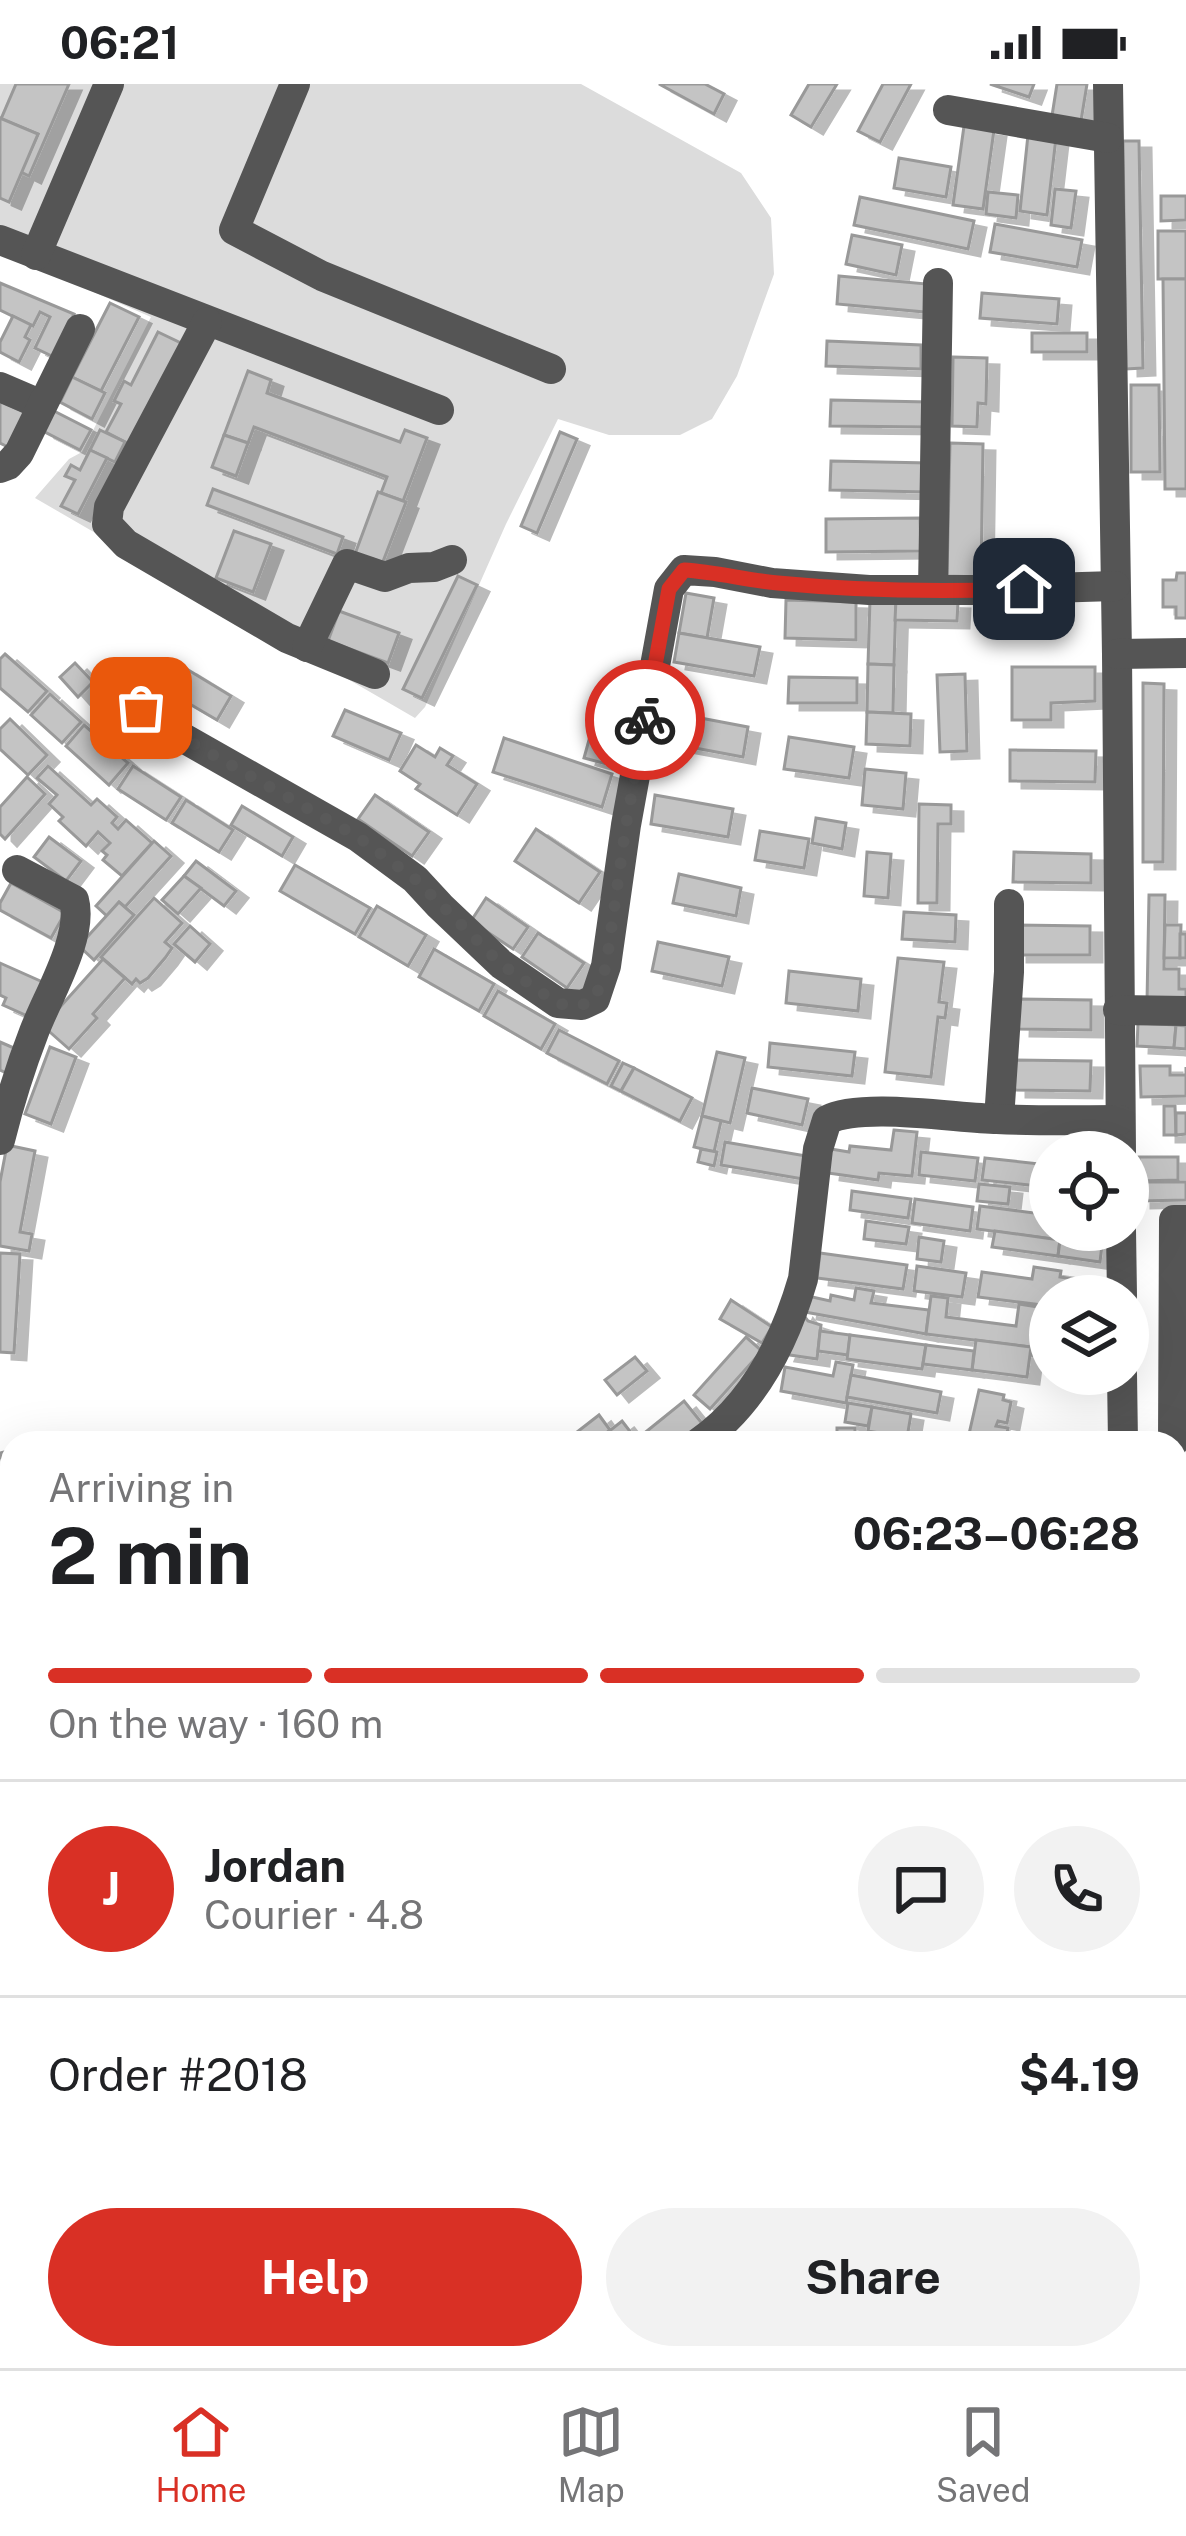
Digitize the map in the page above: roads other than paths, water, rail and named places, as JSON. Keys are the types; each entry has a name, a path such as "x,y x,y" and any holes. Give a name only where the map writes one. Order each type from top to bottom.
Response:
{"street":[{"path":"35,255 110,84"},
{"path":"295,84 234,230 322,276 551,369"},
{"path":"1108,84 1120,1131"},
{"path":"948,110 1108,138"},
{"path":"0,239 439,410"},
{"path":"933,590 938,283"},
{"path":"207,322 109,507 107,524 126,544 307,647 375,674"},
{"path":"0,468 19,453 80,329"},
{"path":"0,387 42,406"},
{"path":"307,647 346,564 385,577 452,560"},
{"path":"141,708 164,727 358,837 415,879 501,964 558,1004 582,1005 595,999 606,966 669,589 684,570 869,590 1114,586"},
{"path":"1117,654 1186,653"},
{"path":"0,1140 33,1033 78,914 74,900 17,870"},
{"path":"999,1119 1009,904"},
{"path":"1118,1010 1186,1011"},
{"path":"713,1431 734,1414 755,1386 797,1299 818,1149 827,1120 868,1112 1120,1120"},
{"path":"1173,1431 1174,1220 1186,1220"},
{"path":"1122,1395 1123,1431"}]}
